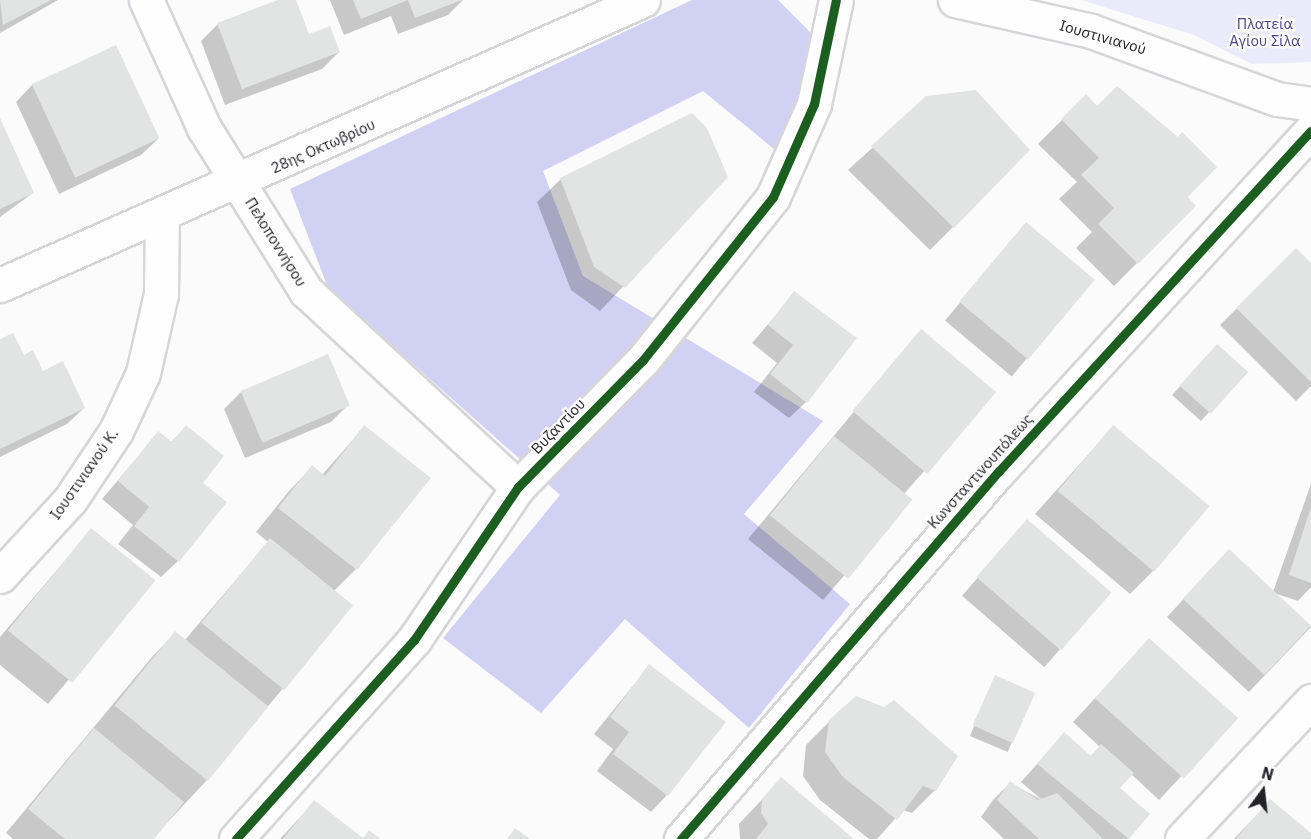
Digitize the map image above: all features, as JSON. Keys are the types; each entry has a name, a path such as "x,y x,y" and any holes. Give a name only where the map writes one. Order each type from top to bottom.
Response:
{"street":[{"name":"Πελοποννήσου","path":"146,0 204,128 306,291 518,487"},
{"name":"28ης Οκτωβρίου","path":"0,285 240,183 643,0"},
{"name":"Βυζαντίου","path":"236,839 414,640 518,487 643,360 773,197 814,104 836,0"},
{"name":"Ιουστινιανού","path":"955,0 1091,31 1248,88 1311,104"},
{"name":"Κωνσταντινουπόλεως","path":"681,839 999,471 1311,131"},
{"name":"Ιουστινιανού Κ.","path":"0,576 69,500 116,431 143,373 161,294 162,215"},
{"path":"1182,839 1311,701"}],"green space":[{"name":"Πλατεία Αγίου Σίλα","path":"1081,0 1311,0 1311,62 1252,64 1194,35"}],"shaded area":[{"path":"692,0 778,0 812,34 807,85 774,149 703,91 543,171 583,276 823,421 744,514 850,604 749,728 625,619 541,713 443,638 560,495 328,288 290,189"}],"building":[{"path":"0,0 51,0 3,25"},
{"path":"278,0 296,0 309,34 330,26 340,52 242,89 217,23"},
{"path":"353,0 408,0 361,19"},
{"path":"408,0 462,0 415,18"},
{"path":"116,45 160,138 75,178 32,84"},
{"path":"1117,86 1178,137 1182,132 1217,167 1188,197 1196,206 1138,264 1098,224 1114,208 1081,175 1099,158 1061,119 1086,94 1097,106"},
{"path":"976,90 1030,150 954,228 871,146 926,96"},
{"path":"692,113 707,128 728,177 625,288 594,267 560,178"},
{"path":"0,118 34,193 0,209"},
{"path":"1026,222 1095,280 1028,360 959,302"},
{"path":"1296,248 1311,263 1311,382 1236,308"},
{"path":"794,291 857,338 807,403 770,374 793,345 768,325"},
{"path":"921,329 996,392 927,474 852,411"},
{"path":"13,333 24,355 33,350 43,371 63,361 85,408 0,449 0,339"},
{"path":"1217,344 1248,372 1211,414 1180,386"},
{"path":"328,354 350,406 262,443 241,391"},
{"path":"186,425 224,456 203,483 227,502 179,562 134,526 149,507 118,481 158,431 172,442"},
{"path":"364,425 431,478 357,570 278,508 312,465 325,476"},
{"path":"1113,425 1210,506 1154,572 1058,491"},
{"path":"834,436 912,500 848,579 770,515"},
{"path":"1311,507 1311,583 1289,575"},
{"path":"1027,519 1112,592 1061,651 976,577"},
{"path":"91,528 156,580 72,683 8,631"},
{"path":"270,538 353,605 285,690 201,623"},
{"path":"1229,549 1311,625 1265,675 1183,599"},
{"path":"175,631 268,707 208,781 115,706"},
{"path":"1149,638 1238,718 1184,778 1095,698"},
{"path":"649,664 726,722 668,796 613,754 629,732 610,717"},
{"path":"995,675 1035,693 1013,743 973,725"},
{"path":"856,696 884,707 894,700 958,756 936,791 923,786 897,820 843,777 825,752 829,720"},
{"path":"94,728 184,802 154,839 65,839 28,809"},
{"path":"1064,732 1091,756 1101,744 1134,773 1120,788 1150,814 1129,839 1037,764"},
{"path":"781,777 854,839 756,839 768,824 761,813 762,799"},
{"path":"1010,781 1038,800 1057,793 1103,839 1039,839 997,800"},
{"path":"1270,799 1311,833 1311,839 1236,839"},
{"path":"314,800 363,838 369,830 381,839 283,839"},
{"path":"515,828 530,839 507,839"}],"cycle path":[{"path":"236,839 414,640 518,487 643,360 773,197 814,104 836,0"},
{"path":"681,839 999,471 1311,131"}]}
